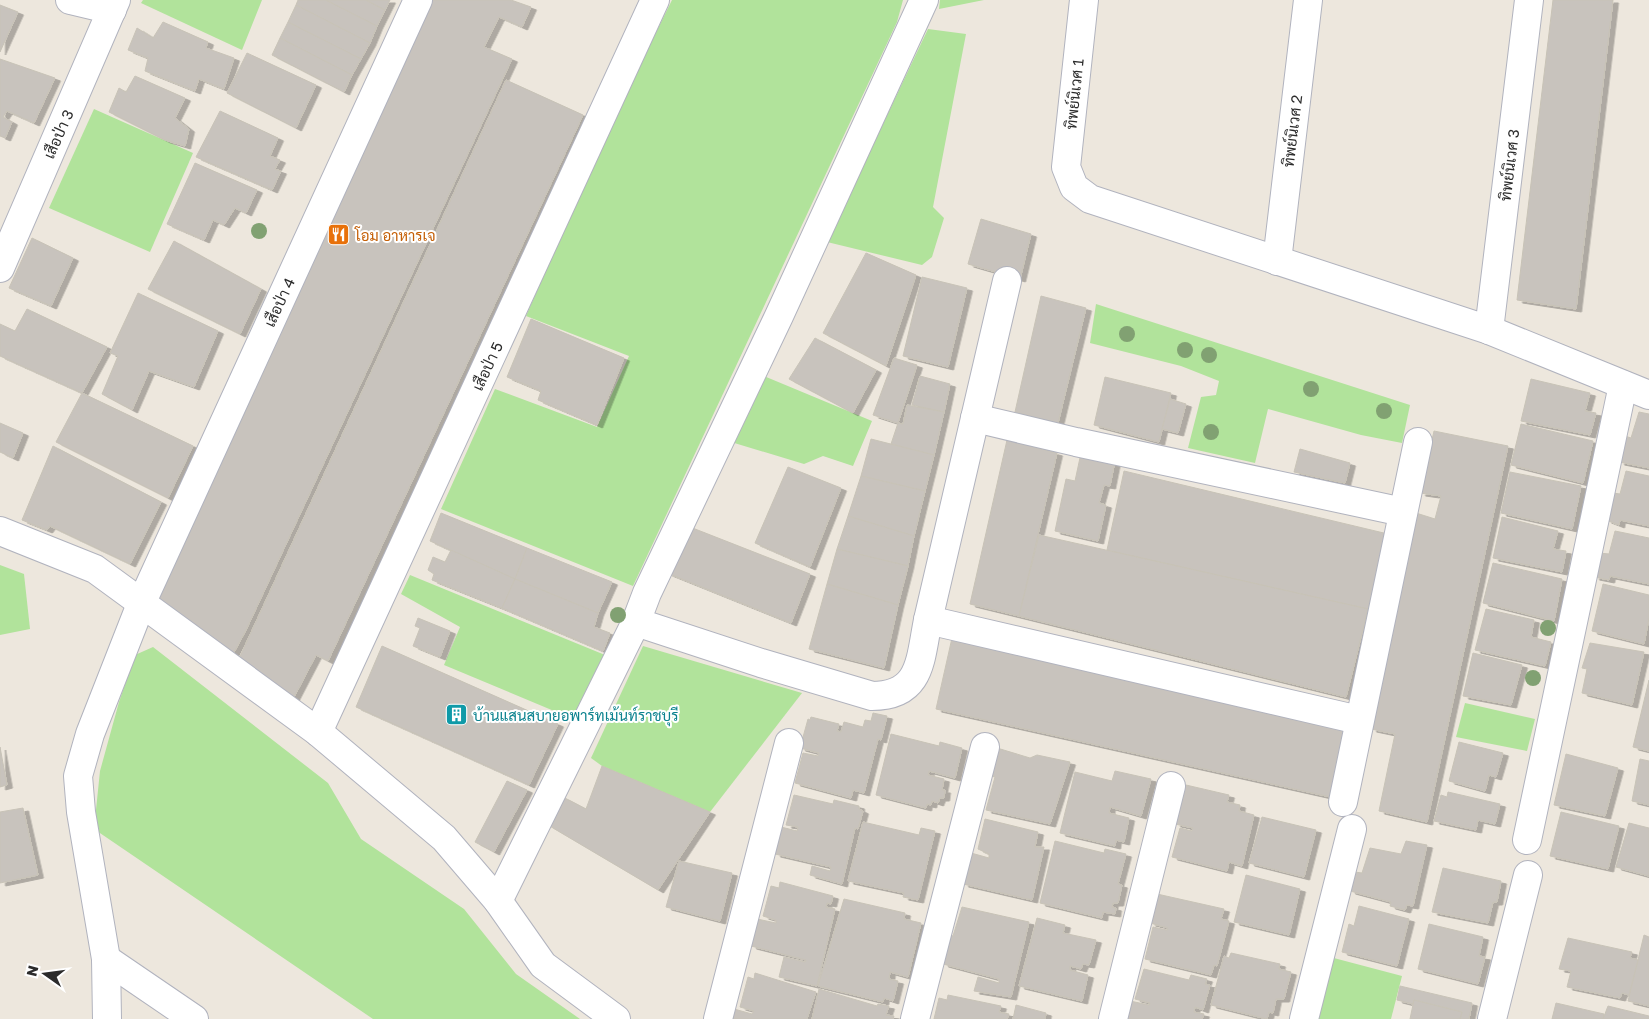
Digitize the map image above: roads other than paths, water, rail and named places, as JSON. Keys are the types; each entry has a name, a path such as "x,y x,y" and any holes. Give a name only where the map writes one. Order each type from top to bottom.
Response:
{"street":[{"path":"70,0 114,5"},
{"name":"เสือป่า 4","path":"107,1019 106,959 81,812 78,776 90,734 141,604 418,0"},
{"name":"เสือป่า 5","path":"318,732 655,0"},
{"path":"498,902 636,622 647,593 794,284 924,0"},
{"name":"ทิพย์นิเวศ 1","path":"1084,0 1066,167 1074,187 1090,199 1277,261"},
{"name":"ทิพย์นิเวศ 2","path":"1277,261 1308,0"},
{"name":"ทิพย์นิเวศ 3","path":"1489,330 1529,0"},
{"name":"เสือป่า 3","path":"0,268 114,5"},
{"path":"1277,261 1489,330 1649,395"},
{"path":"636,622 872,696 890,696 906,688 918,670 1007,281"},
{"path":"1527,840 1623,385"},
{"path":"975,418 1085,444 1403,512"},
{"path":"1343,802 1418,442"},
{"path":"0,530 95,569 318,732 444,838 498,902 543,965 616,1019"},
{"path":"928,620 1359,720"},
{"path":"718,1019 789,743"},
{"path":"915,1019 985,747"},
{"path":"1113,1019 1171,786"},
{"path":"1304,1019 1352,829"},
{"path":"1492,1019 1528,875"},
{"path":"106,959 194,1019"}],"place":[{"name":"โอม อาหารเจ","path":"339,235"},
{"name":"บ้านแสนสบายอพาร์ทเม้นท์ราชบุรี","path":"457,715"}]}
